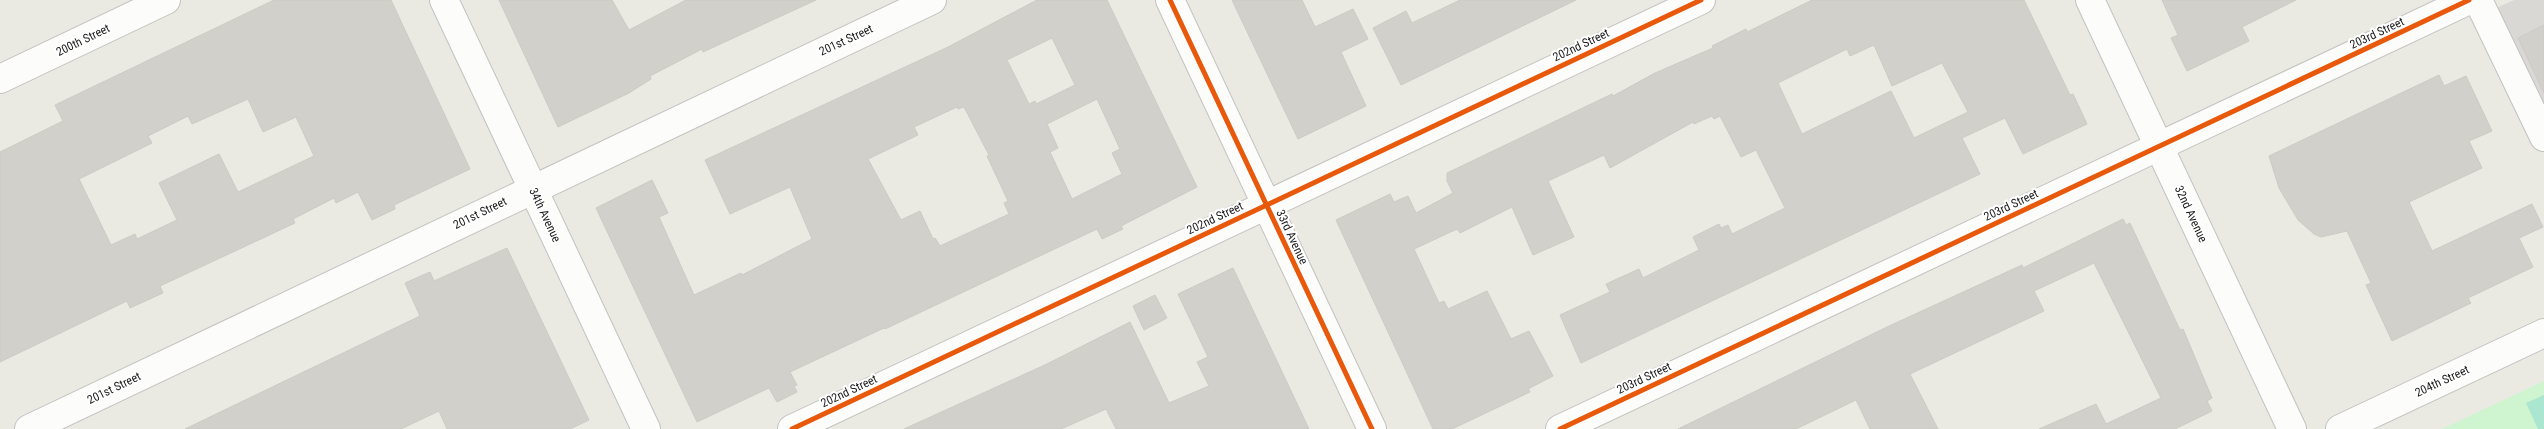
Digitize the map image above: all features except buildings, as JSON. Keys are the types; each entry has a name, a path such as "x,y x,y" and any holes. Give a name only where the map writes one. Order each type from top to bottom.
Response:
{"street":[{"name":"200th Street","path":"0,79 166,0"},
{"name":"34th Avenue","path":"444,0 646,429"},
{"name":"201st Street","path":"29,429 932,0"},
{"name":"33rd Avenue","path":"1170,0 1372,429"},
{"name":"202nd Street","path":"792,429 1701,0"},
{"name":"32nd Avenue","path":"2090,0 2292,429"},
{"name":"203rd Street","path":"1560,429 2469,0"},
{"path":"2478,0 2544,137"},
{"name":"204th Street","path":"2340,429 2544,333"}],"shaded area":[{"path":"2514,0 2544,0 2544,124 2492,10"}],"green space":[{"path":"2544,381 2544,429 2442,429"},
{"path":"2544,395 2544,429 2538,429 2526,403"}],"cycle path":[{"path":"1170,0 1372,429"},
{"path":"792,429 1701,0"},
{"path":"1560,429 2469,0"}]}
